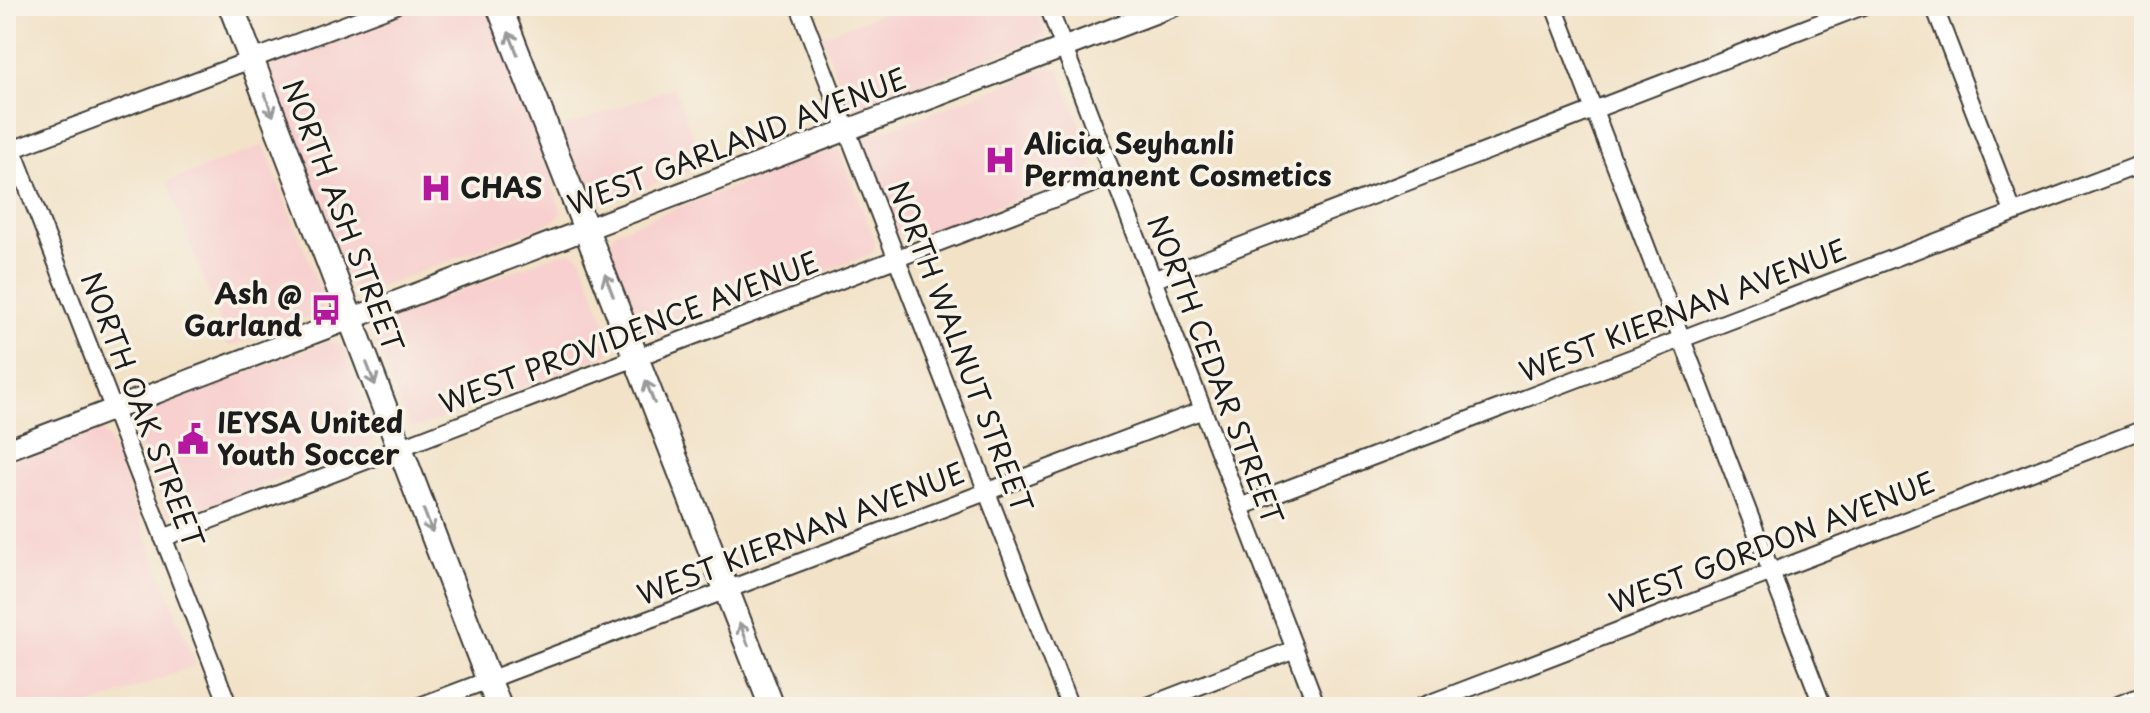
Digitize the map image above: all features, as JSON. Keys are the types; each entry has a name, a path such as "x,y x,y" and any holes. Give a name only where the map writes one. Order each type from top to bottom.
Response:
{"main road":[{"name":"NORTH ASH STREET","path":"231,6 499,707"},
{"path":"499,6 772,707"}],"street":[{"path":"9,150 394,6"},
{"name":"NORTH WALNUT STREET","path":"799,6 1070,707"},
{"name":"NORTH CEDAR STREET","path":"1048,6 1317,707"},
{"name":"WEST GARLAND AVENUE","path":"6,450 1173,6"},
{"path":"1554,6 1823,707"},
{"path":"1153,280 1863,6"},
{"path":"1934,6 2013,212"},
{"name":"NORTH OAK STREET","path":"6,132 9,150 229,707"},
{"name":"WEST KIERNAN AVENUE","path":"1240,507 2144,163"},
{"name":"WEST PROVIDENCE AVENUE","path":"163,538 1113,176"},
{"name":"WEST KIERNAN AVENUE","path":"417,707 1203,410"},
{"name":"WEST GORDON AVENUE","path":"1420,707 2144,429"},
{"path":"1145,707 1295,649"},
{"path":"2112,707 2144,695"}],"shaded area":[{"path":"422,6 489,6 538,137 561,210 560,216 550,223 358,294 352,287 271,75 271,67 277,61"},
{"path":"900,6 1036,6 1046,33 1041,38 856,108 849,107 821,36"},
{"path":"1051,67 1059,69 1061,73 1093,158 1094,164 1088,172 912,239 898,235 863,146 864,138"},
{"path":"674,87 704,165 606,203 598,202 588,192 560,129"},
{"path":"264,145 324,305 319,313 229,347 167,182"},
{"path":"834,149 842,155 875,242 874,251 661,334 654,336 645,333 611,251 610,242 614,234"},
{"path":"571,252 582,260 612,340 608,354 419,427 412,427 369,330 372,325 561,253"},
{"path":"332,342 343,347 377,433 373,444 179,517 168,515 132,425 135,415"},
{"path":"97,429 109,441 196,665 86,707 6,707 6,463"}],"place":[{"name":"Alicia Seyhanli Permanent Cosmetics","path":"1000,160"},
{"name":"CHAS","path":"436,188"},
{"name":"Ash @ Garland","path":"326,310"},
{"name":"IEYSA United Youth Soccer","path":"193,439"}]}
